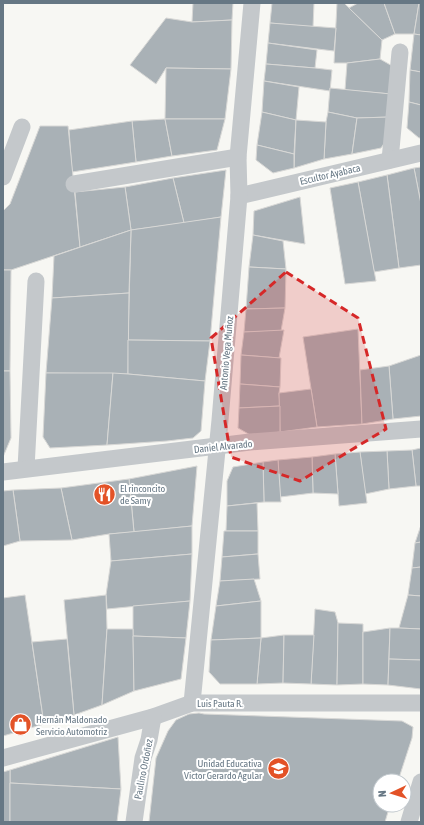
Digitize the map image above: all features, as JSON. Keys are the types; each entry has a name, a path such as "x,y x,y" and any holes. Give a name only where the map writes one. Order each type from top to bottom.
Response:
{"street":[{"name":"Antonio Vega Muñoz","path":"192,703 218,446 239,196 238,157 252,3"},
{"path":"390,160 400,52"},
{"path":"3,177 22,127"},
{"name":"Escultor Ayabaca","path":"239,196 421,153"},
{"path":"74,184 238,157"},
{"path":"26,468 36,281"},
{"name":"Daniel Alvarado","path":"3,472 250,442 421,429"},
{"name":"Luis Pauta R.","path":"3,758 153,716 192,703 421,703"},
{"name":"Paulino Ordoñez","path":"134,822 143,758 149,740 153,716"},
{"path":"409,822 421,782"}],"highlighted area":[{"path":"286,272 358,318 386,429 300,481 231,457 211,338"}],"building":[{"path":"193,3 233,3 232,20 192,22"},
{"path":"272,3 314,3 313,27 270,23"},
{"path":"337,3 344,3 382,40 380,59 334,63"},
{"path":"358,3 384,3 395,34 382,40 349,8"},
{"path":"384,3 419,3 414,34 395,34"},
{"path":"419,3 421,3 421,35 414,34"},
{"path":"166,18 192,22 232,20 231,69 166,68 156,84 130,65"},
{"path":"270,23 336,28 334,51 268,43"},
{"path":"414,34 421,35 421,72 410,70"},
{"path":"268,43 317,50 315,68 266,64"},
{"path":"380,59 394,67 391,94 345,90 347,63"},
{"path":"266,64 332,70 330,91 264,81"},
{"path":"166,68 231,69 225,119 165,119"},
{"path":"410,70 421,72 421,105 409,102"},
{"path":"264,81 299,87 296,120 262,112"},
{"path":"330,88 391,94 390,117 357,118 328,112"},
{"path":"409,102 421,105 421,138 407,128"},
{"path":"262,112 296,120 294,154 257,145"},
{"path":"328,112 357,118 352,154 324,159"},
{"path":"390,117 387,139 381,148 352,154 357,118"},
{"path":"165,119 172,156 136,162 132,121"},
{"path":"165,119 225,119 217,150 172,156"},
{"path":"296,120 326,122 324,159 294,168"},
{"path":"132,121 136,162 72,172 69,130"},
{"path":"40,126 68,126 80,247 11,270 3,270 3,211 10,204"},
{"path":"257,145 294,154 294,168 273,173 256,160"},
{"path":"421,167 421,204 414,168"},
{"path":"414,168 421,204 421,265 399,268 387,175"},
{"path":"226,170 221,217 184,223 173,178"},
{"path":"387,175 399,268 374,272 358,182"},
{"path":"173,178 184,223 131,230 125,187"},
{"path":"358,182 376,281 345,284 330,188"},
{"path":"125,187 131,230 80,247 75,192"},
{"path":"300,197 305,244 253,235 254,211"},
{"path":"221,217 210,341 128,340 131,230"},
{"path":"131,230 129,293 52,298 54,256"},
{"path":"253,235 283,241 286,269 249,267"},
{"path":"249,267 286,269 285,308 246,309"},
{"path":"3,270 11,270 10,371 3,371"},
{"path":"129,293 128,374 46,373 52,298"},
{"path":"285,308 281,331 244,332 246,309"},
{"path":"358,329 362,424 317,427 303,337"},
{"path":"284,330 279,358 241,355 244,332"},
{"path":"128,340 210,341 205,381 128,374"},
{"path":"241,355 281,358 280,387 240,384"},
{"path":"421,355 421,416 393,419 389,366"},
{"path":"389,366 393,419 362,424 360,370"},
{"path":"3,371 10,371 11,438 3,457"},
{"path":"46,373 113,373 107,445 50,448 43,437"},
{"path":"113,373 205,381 201,431 193,438 107,445"},
{"path":"240,384 280,387 280,406 239,408"},
{"path":"311,389 317,427 280,432 279,393"},
{"path":"280,406 280,432 252,436 238,428 239,408"},
{"path":"421,448 421,486 416,486 412,450"},
{"path":"412,450 416,486 389,489 387,451"},
{"path":"387,451 389,489 365,494 360,452"},
{"path":"360,452 367,503 339,506 335,454"},
{"path":"335,454 338,494 313,493 312,457"},
{"path":"312,457 313,493 280,497 278,460"},
{"path":"278,460 281,502 264,502 263,462"},
{"path":"263,462 264,502 227,506 227,481 233,467"},
{"path":"197,466 192,526 134,532 129,479"},
{"path":"129,479 134,532 109,534 72,540 61,488"},
{"path":"61,488 72,540 20,541 13,490"},
{"path":"13,490 20,541 3,546 3,491"},
{"path":"257,503 258,531 226,531 227,506"},
{"path":"421,525 421,542 415,543"},
{"path":"192,526 192,554 111,561 109,534"},
{"path":"224,531 258,531 258,554 222,557"},
{"path":"421,542 421,567 412,568 415,543"},
{"path":"192,554 190,601 107,609 106,595 111,561"},
{"path":"258,554 260,579 220,581 222,557"},
{"path":"421,567 421,596 408,595 412,568"},
{"path":"254,579 261,601 216,606 220,581"},
{"path":"25,595 44,724 3,736 3,598"},
{"path":"106,595 107,629 102,705 74,715 64,600"},
{"path":"408,595 421,596 421,629 399,628"},
{"path":"190,601 186,638 133,636 133,606"},
{"path":"261,601 261,638 211,640 216,606"},
{"path":"315,609 335,612 338,623 337,685 311,684"},
{"path":"338,623 363,624 363,684 337,685"},
{"path":"390,628 388,685 363,684 363,632"},
{"path":"390,628 421,629 421,660 389,659"},
{"path":"107,629 133,629 134,691 102,705"},
{"path":"284,635 283,683 257,684 261,638"},
{"path":"284,635 314,635 311,684 283,683"},
{"path":"133,636 186,638 181,679 134,691"},
{"path":"261,638 257,684 220,684 209,672 211,640"},
{"path":"67,639 74,715 44,724 32,642"},
{"path":"389,659 421,660 421,689 388,685"},
{"name":"Unidad Educativa Victor Gerardo Agular","path":"199,713 402,721 413,727 412,738 401,773 372,773 372,813 388,813 385,822 149,822 156,758 168,731 176,720 189,714"},
{"path":"118,737 121,789 10,783 10,770"},
{"path":"10,770 10,822 3,822 3,772"},
{"path":"10,783 121,789 117,822 10,822"}],"place":[{"name":"El rinconcito de Samy","path":"105,494"},
{"name":"Hernán Maldonado Servicio Automotriz","path":"20,725"},
{"name":"Unidad Educativa Victor Gerardo Agular","path":"278,769"}]}
